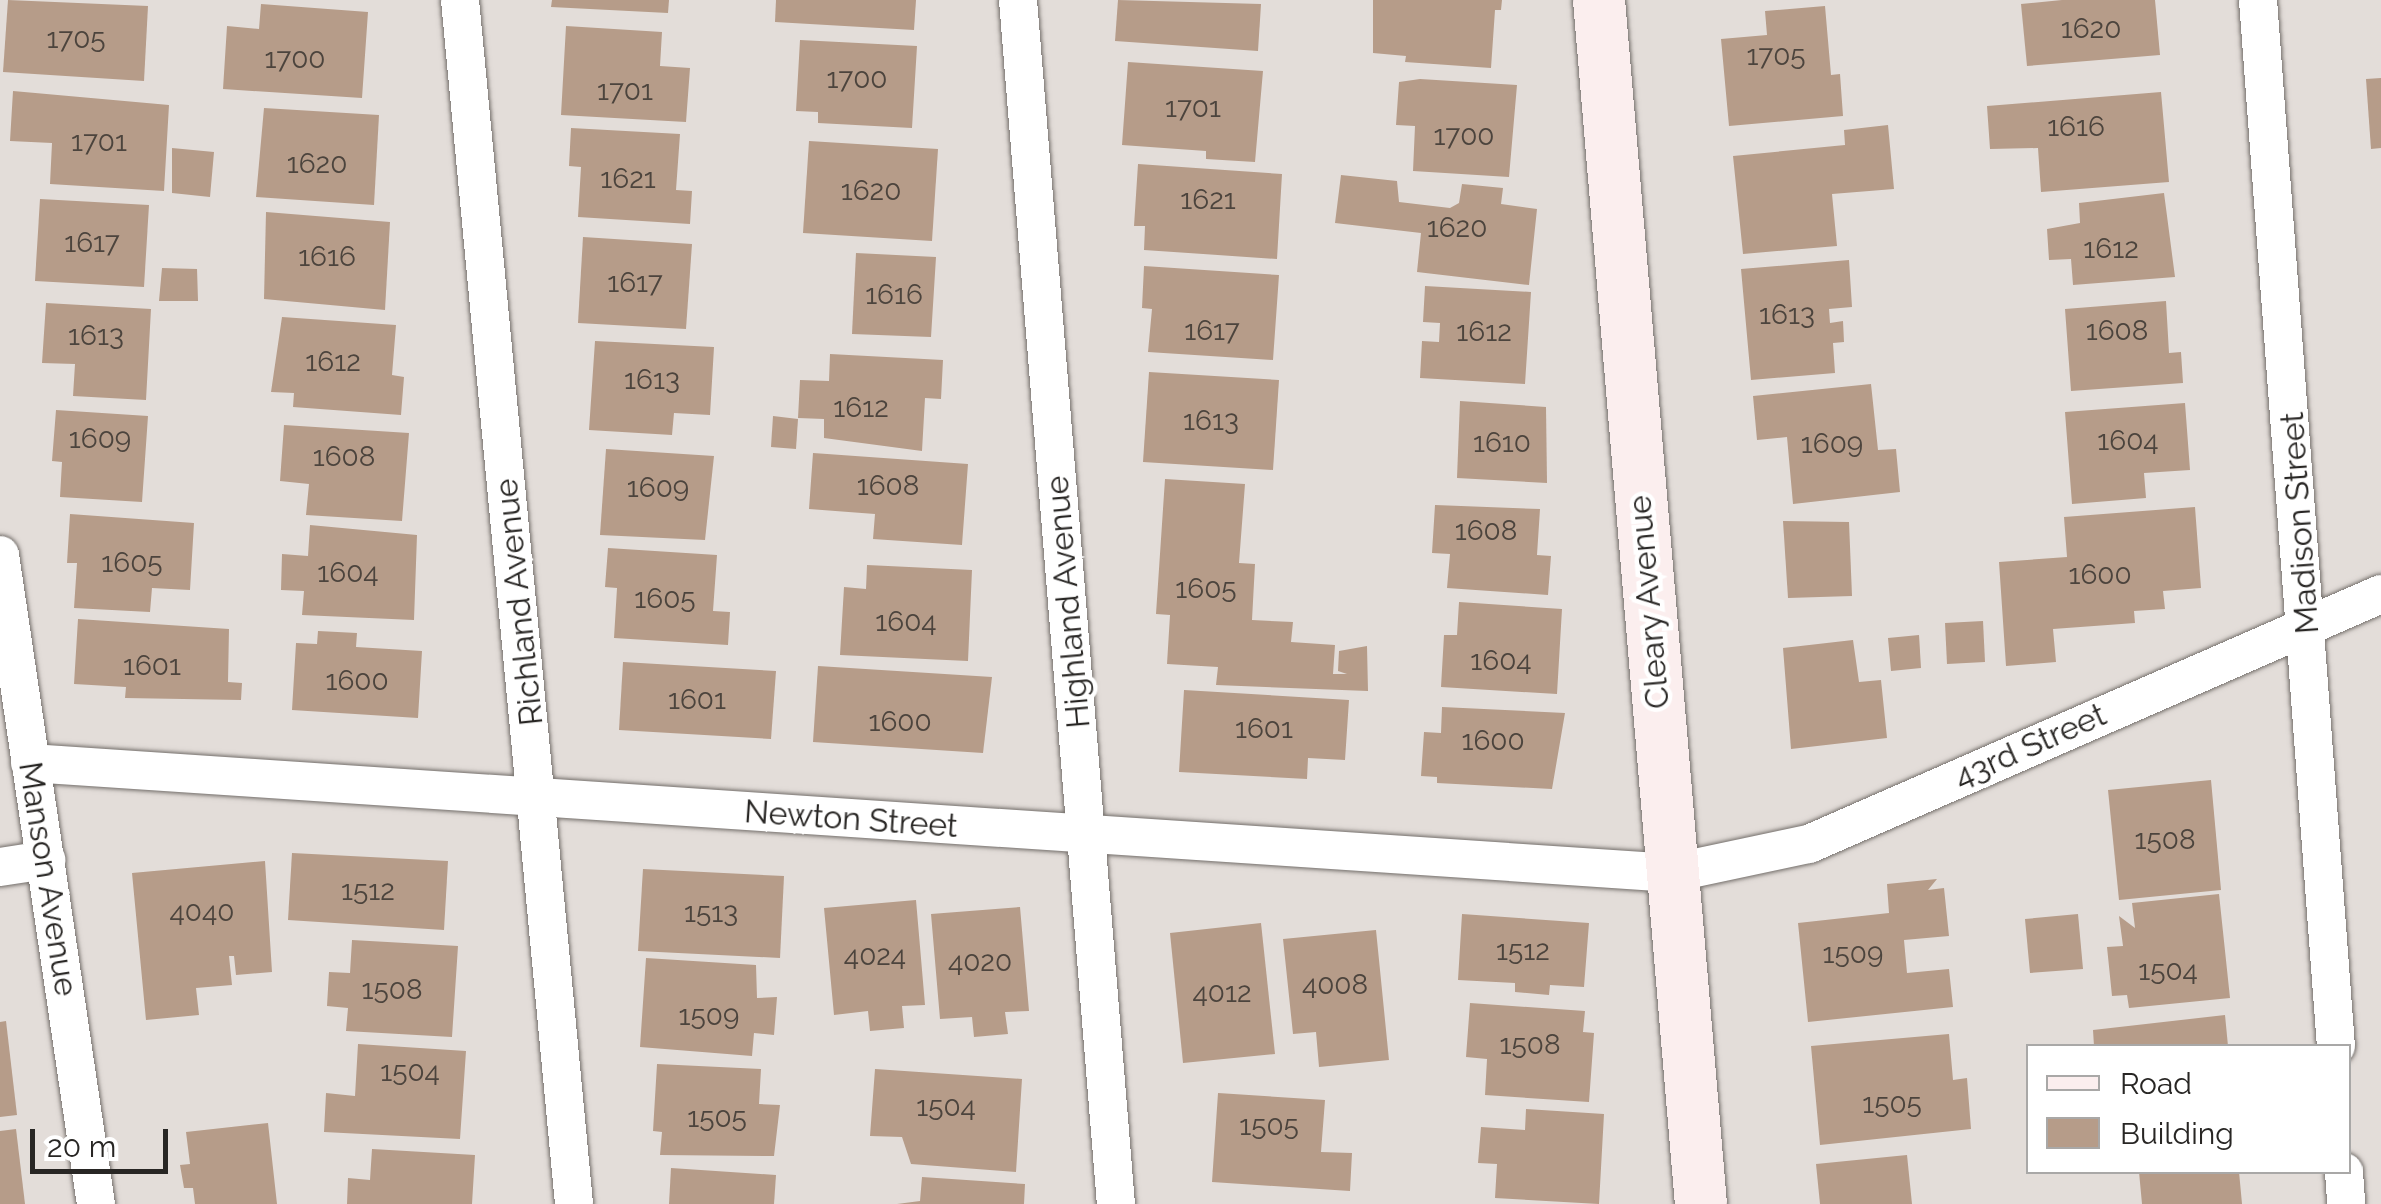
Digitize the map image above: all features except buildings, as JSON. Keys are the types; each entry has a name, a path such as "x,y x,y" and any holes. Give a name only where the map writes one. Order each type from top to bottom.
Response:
{"street":[{"name":"Richland Avenue","path":"460,0 574,1204"},
{"name":"Highland Avenue","path":"1018,0 1116,1204"},
{"name":"Cleary Avenue","path":"1600,0 1701,1204"},
{"name":"Madison Street","path":"2258,0 2308,623 2336,1044"},
{"name":"Manson Avenue","path":"0,555 96,1204"},
{"name":"43rd Street","path":"1672,873 1809,844 2381,594"},
{"name":"Newton Street","path":"30,762 1672,873"},
{"path":"0,866 46,860"},
{"path":"2344,1174 2346,1204"}]}
